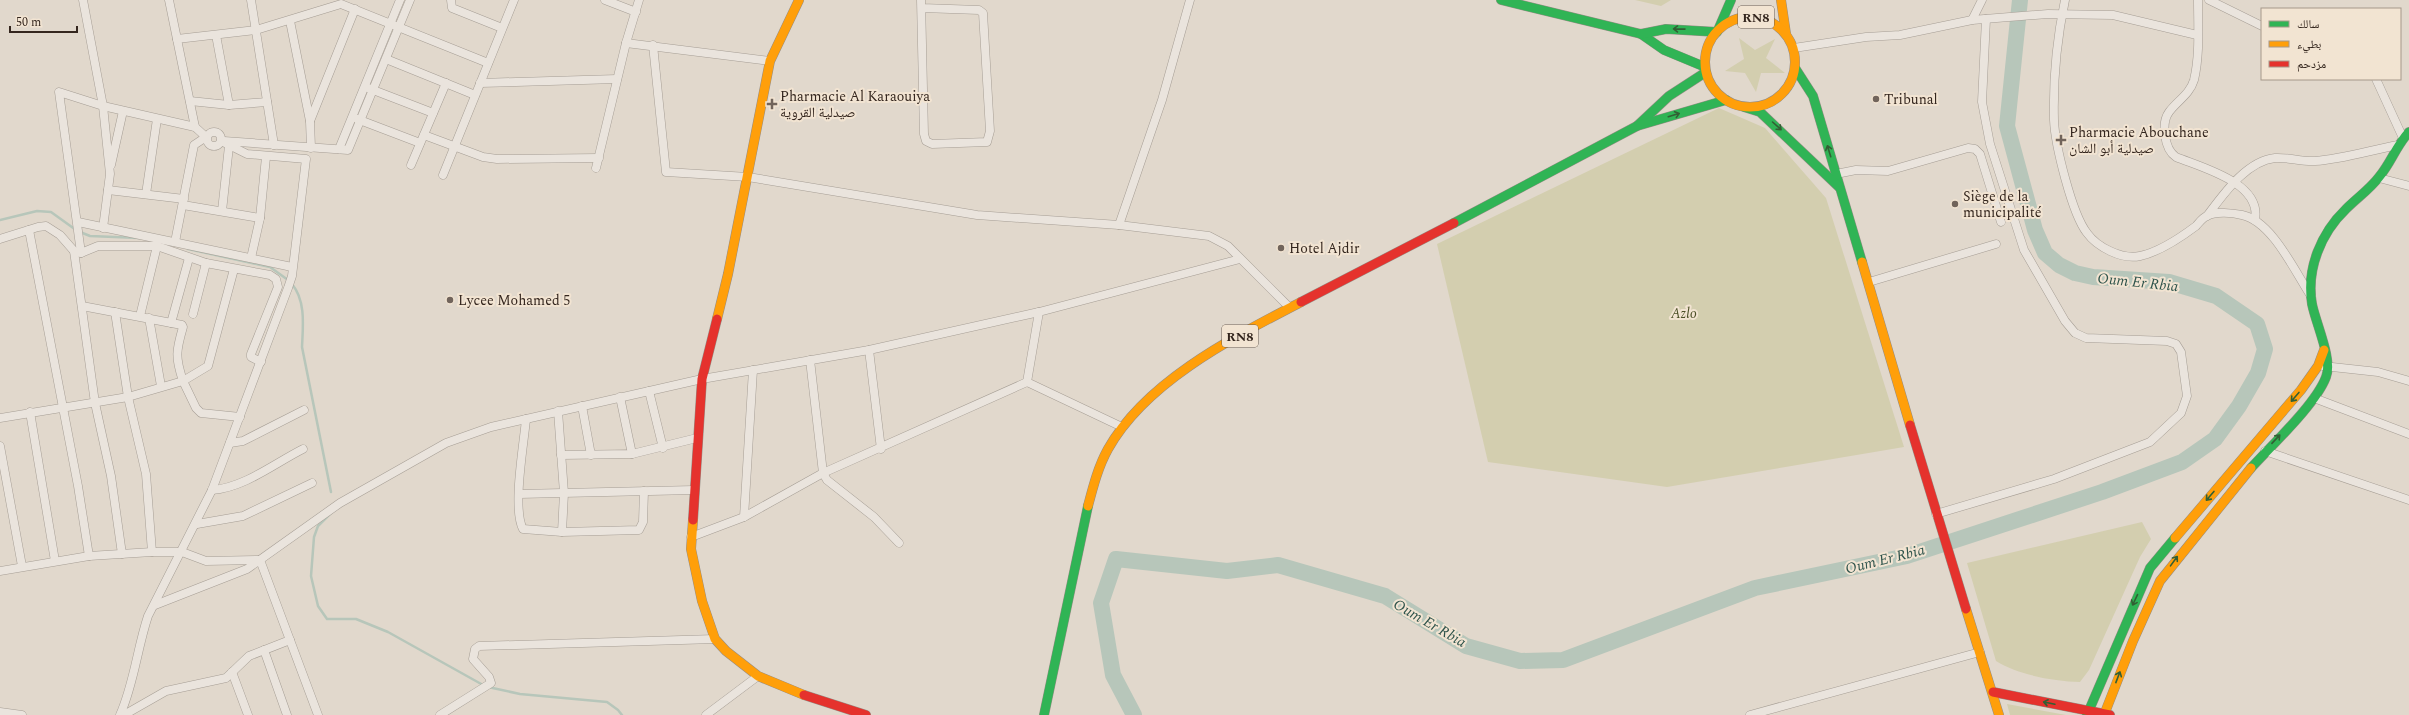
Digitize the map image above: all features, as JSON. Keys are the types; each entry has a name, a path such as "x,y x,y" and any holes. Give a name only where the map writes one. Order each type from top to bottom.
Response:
{"street":[{"path":"83,0 103,106 110,174"},
{"path":"168,0 195,127"},
{"path":"251,0 274,145"},
{"path":"339,149 400,0"},
{"path":"221,141 348,150 410,0"},
{"path":"451,0 452,8 502,28"},
{"path":"443,175 514,0"},
{"path":"606,0 636,12"},
{"path":"596,168 626,43 639,0"},
{"path":"799,0 770,61 728,274 702,380 691,537 693,564 702,601 715,639 739,663 758,676 814,699 866,715"},
{"path":"1119,225 1162,100 1190,0"},
{"path":"1501,0 1641,34 1664,50 1706,69 1717,93 1726,100 1760,112 1841,188"},
{"name":"RN8","path":"1637,126 1664,98 1706,69 1706,51 1731,0"},
{"name":"RN8","path":"1781,0 1786,34"},
{"path":"1972,20 1982,0"},
{"path":"2065,0 2062,14 2055,88 2054,121 2059,154 2068,187 2086,232 2096,243 2110,251 2139,257 2163,247 2196,226 2207,216 2234,183 2255,166 2271,159 2314,162 2404,138"},
{"path":"2198,0 2194,82 2187,94 2168,112 2166,141 2171,152 2176,157 2234,183 2247,191 2255,205 2255,220"},
{"path":"2209,0 2261,26"},
{"path":"176,39 256,30 338,4 354,9 488,63"},
{"path":"922,4 979,10 983,13 990,131 987,142 932,144 926,141 924,134 922,4"},
{"path":"310,121 354,9"},
{"path":"1794,48 1866,37 1900,35 1972,20 2048,14 2113,15 2197,35"},
{"name":"RN8","path":"1717,31 1728,22 1740,18 1753,17 1765,19 1777,25 1786,34 1794,48 1795,68 1791,82 1778,98 1758,106 1744,107"},
{"path":"1936,514 2054,479 2150,442 2181,413 2188,396 2181,352 2176,344 2167,341 2086,338 2075,333 2065,322 2024,250 1990,144 1983,113 1982,102 1990,18"},
{"path":"290,20 310,121 311,148"},
{"path":"1641,34 1666,29 1717,31"},
{"path":"216,35 228,105"},
{"path":"626,43 653,45 770,61"},
{"path":"653,45 666,172 748,178 977,215 1119,225 1208,236 1228,246 1289,307"},
{"path":"386,59 475,94"},
{"path":"1795,68 1813,96 1869,282 1936,514 1999,715"},
{"path":"480,83 617,79"},
{"path":"2376,80 2404,138"},
{"path":"411,165 446,83"},
{"path":"364,86 433,113"},
{"path":"122,554 111,476 95,404 82,306 78,226 59,92 103,106 195,127 206,137"},
{"name":"RN8","path":"1044,715 1071,586 1097,477 1108,448 1122,427 1146,401 1177,374 1289,307 1326,290 1637,126 1726,100"},
{"path":"190,101 228,105 267,102"},
{"path":"103,228 110,174 123,111"},
{"path":"352,117 420,144"},
{"path":"146,194 157,119"},
{"path":"120,715 133,677 142,636 171,569 197,524 212,490 288,288 292,276 306,160 247,154 228,146 221,141 220,135 216,132 210,132 206,137 194,145 176,242"},
{"path":"424,135 454,147 497,160 599,158"},
{"path":"1993,692 2087,713 2107,715 2133,641 2160,581 2201,527 2265,451 2314,398 2326,378 2329,367 2311,297 2311,279 2320,245 2341,214 2379,178 2404,138"},
{"path":"222,211 228,146"},
{"path":"1836,174 1856,170 1888,171 1968,148 1975,149 1980,154 2001,222"},
{"path":"251,258 260,218 266,157"},
{"path":"2379,178 2409,186"},
{"path":"108,190 146,194 260,218"},
{"path":"2207,216 2226,213 2243,215 2255,220 2270,232 2311,297"},
{"path":"0,239 46,226 54,229 78,250"},
{"path":"78,226 103,228 292,267"},
{"path":"30,230 78,486 89,556"},
{"path":"1869,282 1996,244"},
{"path":"78,250 98,246 157,246 206,263 270,275 276,279 278,287 251,354 251,357 261,362"},
{"path":"140,316 157,246"},
{"path":"171,323 189,258"},
{"path":"155,605 234,574 260,560 340,503 446,443 491,427 649,391 753,370 869,350 1039,312 1240,259"},
{"path":"193,314 206,263"},
{"path":"0,418 62,407 95,404 128,397 161,386 183,381 208,366 234,269"},
{"path":"82,306 140,316 183,326 176,351 176,360 183,381 196,408 201,412 240,417"},
{"path":"115,312 128,397 146,474 152,552"},
{"path":"1027,382 1039,312"},
{"path":"149,318 161,386"},
{"path":"869,350 881,449"},
{"path":"2087,713 2150,568 2301,390 2318,366 2324,350"},
{"path":"810,360 823,473 832,485 850,496 874,517 899,543"},
{"path":"2318,366 2378,372 2409,381"},
{"path":"744,517 753,370"},
{"path":"691,537 744,517 823,473 881,449 1027,382 1122,427"},
{"path":"649,391 663,448"},
{"path":"620,398 632,454"},
{"path":"2314,398 2409,434"},
{"path":"582,406 590,455"},
{"path":"230,443 244,441 304,410"},
{"path":"558,411 564,493 562,532"},
{"path":"30,412 55,562"},
{"path":"526,419 519,494 521,524 523,529 562,532 639,530 643,522 644,491"},
{"path":"561,455 632,454 663,448 697,438"},
{"path":"0,446 3,481 22,566"},
{"path":"212,490 223,489 246,480 303,449"},
{"path":"2265,451 2409,500"},
{"path":"197,524 243,516 312,483"},
{"path":"519,494 694,490"},
{"path":"0,571 22,566 89,556 152,552 182,552 206,560 260,560"},
{"path":"260,560 318,715"},
{"path":"440,715 491,683 489,677 473,659 475,649 479,646 715,639"},
{"path":"130,714 166,691 226,678 249,656 290,640"},
{"path":"264,650 287,715"},
{"path":"1750,715 1980,652"},
{"path":"232,672 248,715"},
{"path":"706,715 758,676"},
{"path":"0,712 17,714"}],"green space":[{"path":"1635,0 1671,0 1661,6"},
{"path":"1739,38 1755,50 1775,39 1766,58 1785,73 1761,73 1756,92 1745,73 1725,71 1744,59"},
{"name":"Azlo","path":"1719,108 1765,128 1826,198 1904,447 1667,487 1488,462 1437,244"},
{"path":"2142,522 2151,539 2140,557 2089,670 2080,682 2025,674 1996,661 1967,563"},
{"path":"2007,704 2066,715 2010,715"}],"waterway":[{"name":"Oum Er Rbia","path":"1134,715 1113,675 1101,603 1116,559 1227,571 1278,565 1385,596 1466,646 1520,661 1563,660 1755,588 1907,556 2102,492 2182,462 2215,439 2239,406 2258,373 2265,349 2257,324 2216,296 2169,282 2093,277 2075,273 2059,265 2045,253 2035,230 2007,126 2020,0"},
{"path":"0,220 37,211 51,212 76,230"},
{"path":"80,232 90,236 139,238"},
{"path":"188,249 270,267 288,280"},
{"path":"292,284 300,298 302,306 302,347 331,492"},
{"path":"331,513 318,526 314,537 311,576 318,606 327,619 356,619 388,632 483,685"},
{"path":"488,687 520,694 607,702 622,715"}],"traffic: fast":[{"path":"1501,0 1641,34 1664,50 1705,67"},
{"path":"1718,30 1731,0"},
{"path":"1641,34 1666,29 1717,32"},
{"path":"1795,68 1813,96 1862,262"},
{"path":"1637,126 1669,96 1706,72"},
{"path":"1454,223 1637,126 1726,100"},
{"path":"1744,107 1760,112 1839,187"},
{"path":"2251,468 2303,412 2321,388 2326,377 2328,370 2326,352 2312,304 2311,291 2311,278 2317,252 2329,229 2350,205 2372,186 2409,132"},
{"path":"1044,715 1088,506"},
{"path":"2087,715 2150,568 2175,538"}],"traffic: slow":[{"path":"717,319 728,274 770,61 799,0"},
{"path":"1781,0 1786,34"},
{"path":"1750,17 1767,20 1782,30 1792,45 1795,62 1792,79 1782,94 1767,104 1750,107 1733,104 1718,94 1708,79 1705,62 1708,45 1718,30 1733,20 1750,17"},
{"path":"1862,262 1910,425"},
{"path":"1088,506 1104,456 1124,425 1145,402 1168,382 1194,363 1248,330 1301,302"},
{"path":"2175,538 2301,390 2318,366 2324,350"},
{"path":"2104,715 2133,641 2160,581 2251,468"},
{"path":"693,520 691,549 702,601 715,639 726,651 758,676 804,695"},
{"path":"1966,609 1999,715"}],"traffic: jam":[{"path":"1301,302 1454,223"},
{"path":"693,520 702,379 717,319"},
{"path":"1910,425 1966,609"},
{"path":"1993,692 2110,715"},
{"path":"804,695 866,715"}],"place":[{"name":"Tribunal","path":"1876,99"},
{"name":"Pharmacie Al Karaouiya صيدلية القروية","path":"772,104"},
{"name":"Pharmacie Abouchane صيدلية أبو الشان","path":"2061,140"},
{"name":"Siège de la municipalité","path":"1955,204"},
{"name":"Hotel Ajdir","path":"1281,248"},
{"name":"Lycee Mohamed 5","path":"450,300"}]}
